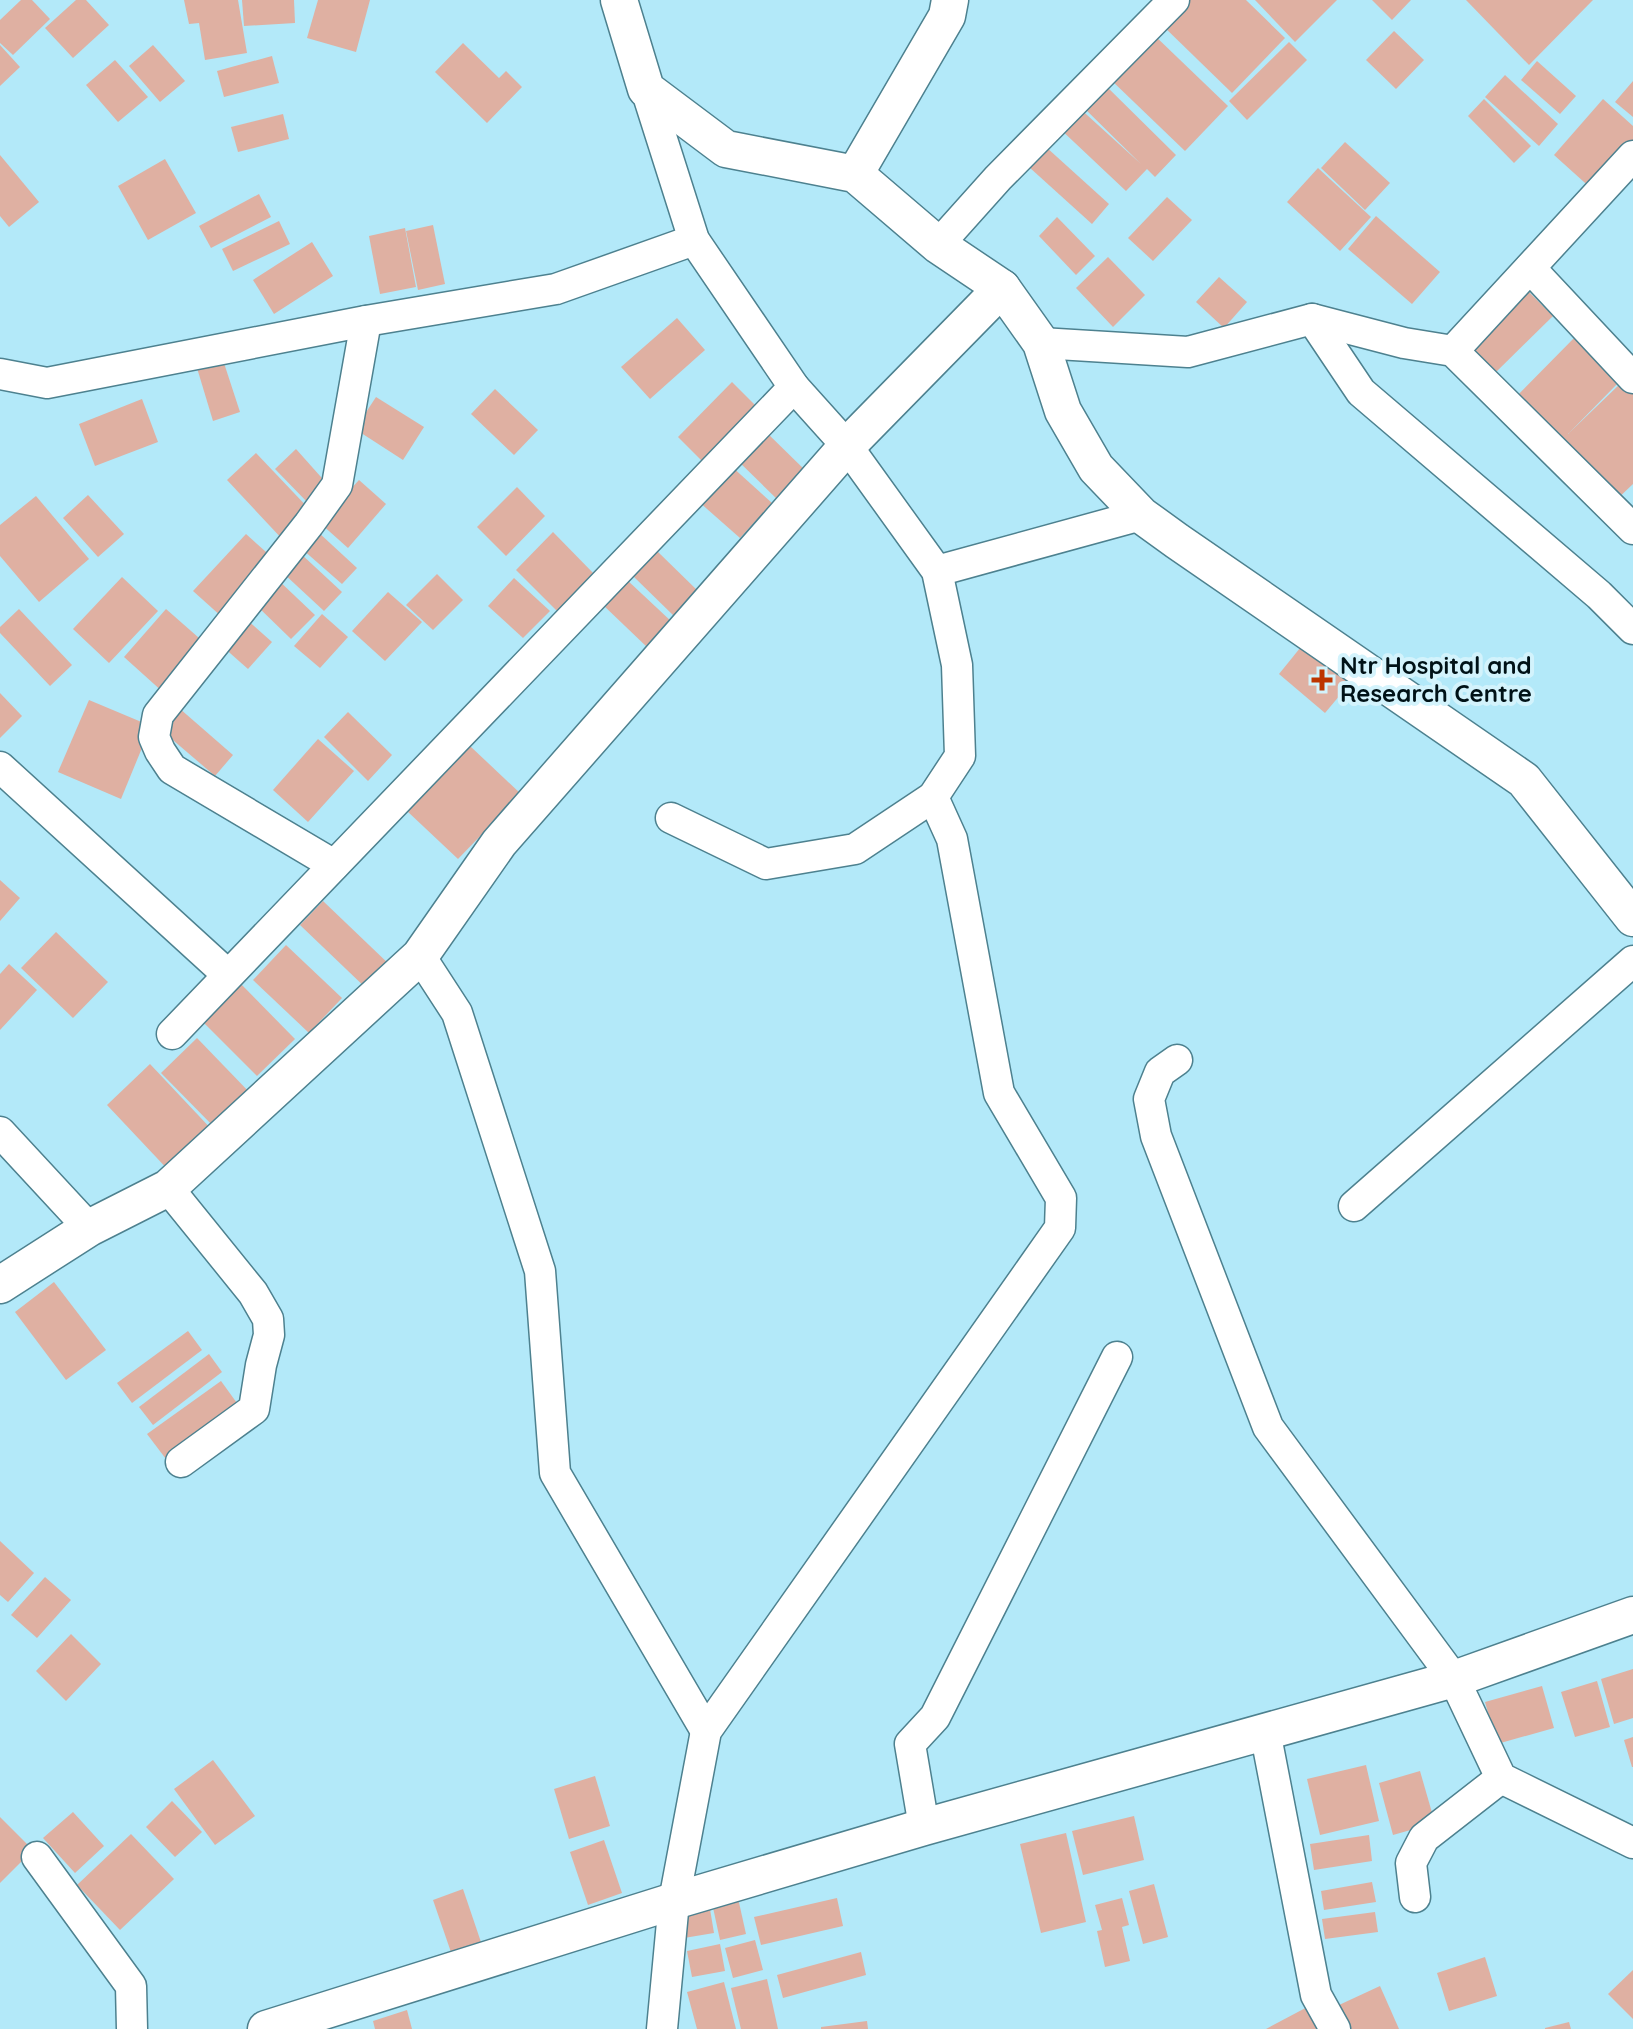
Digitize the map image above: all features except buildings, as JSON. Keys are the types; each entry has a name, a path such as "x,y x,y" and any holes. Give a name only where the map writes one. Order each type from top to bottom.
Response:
{"street":[{"path":"619,0 694,240 794,387 847,446 937,571 957,665 960,756 933,797 855,849 766,864 671,818"},
{"path":"855,174 947,16 950,0"},
{"path":"938,245 998,178 1174,0"},
{"path":"646,89 726,149 855,174 938,245 1002,288 1041,343 1063,411 1096,468 1141,515 1524,780 1633,918"},
{"path":"1453,351 1633,156"},
{"path":"0,374 47,383 366,321 556,289 694,240"},
{"path":"1530,268 1633,378"},
{"path":"0,1285 89,1228 168,1188 420,956 499,843 847,446 1002,288"},
{"path":"1041,343 1188,352 1312,319 1404,343 1453,351 1633,529"},
{"path":"1312,319 1361,392 1599,595 1633,629"},
{"path":"334,865 172,769 154,737 158,715 337,485 366,321"},
{"path":"172,1034 794,387"},
{"path":"937,571 1141,515"},
{"path":"0,767 228,975"},
{"path":"662,2029 674,1901 706,1731 1060,1228 1061,1198 999,1093 952,839 933,797"},
{"path":"420,956 457,1013 540,1271 555,1473 706,1731"},
{"path":"1354,1206 1633,961"},
{"path":"1177,1060 1160,1072 1149,1099 1156,1136 1268,1427 1454,1679 1501,1778 1633,1843"},
{"path":"0,1132 89,1228"},
{"path":"168,1188 253,1293 268,1319 269,1335 254,1409 181,1462"},
{"path":"924,1827 910,1744 935,1717 1117,1357"},
{"path":"266,2029 674,1901 924,1827 1454,1679 1633,1615"},
{"path":"1265,1731 1316,1995 1335,2029"},
{"path":"1415,1897 1411,1863 1424,1838 1501,1778"},
{"path":"37,1857 131,1986 132,2029"}],"place":[{"name":"Ntr Hospital and Research Centre","path":"1322,680"}]}
